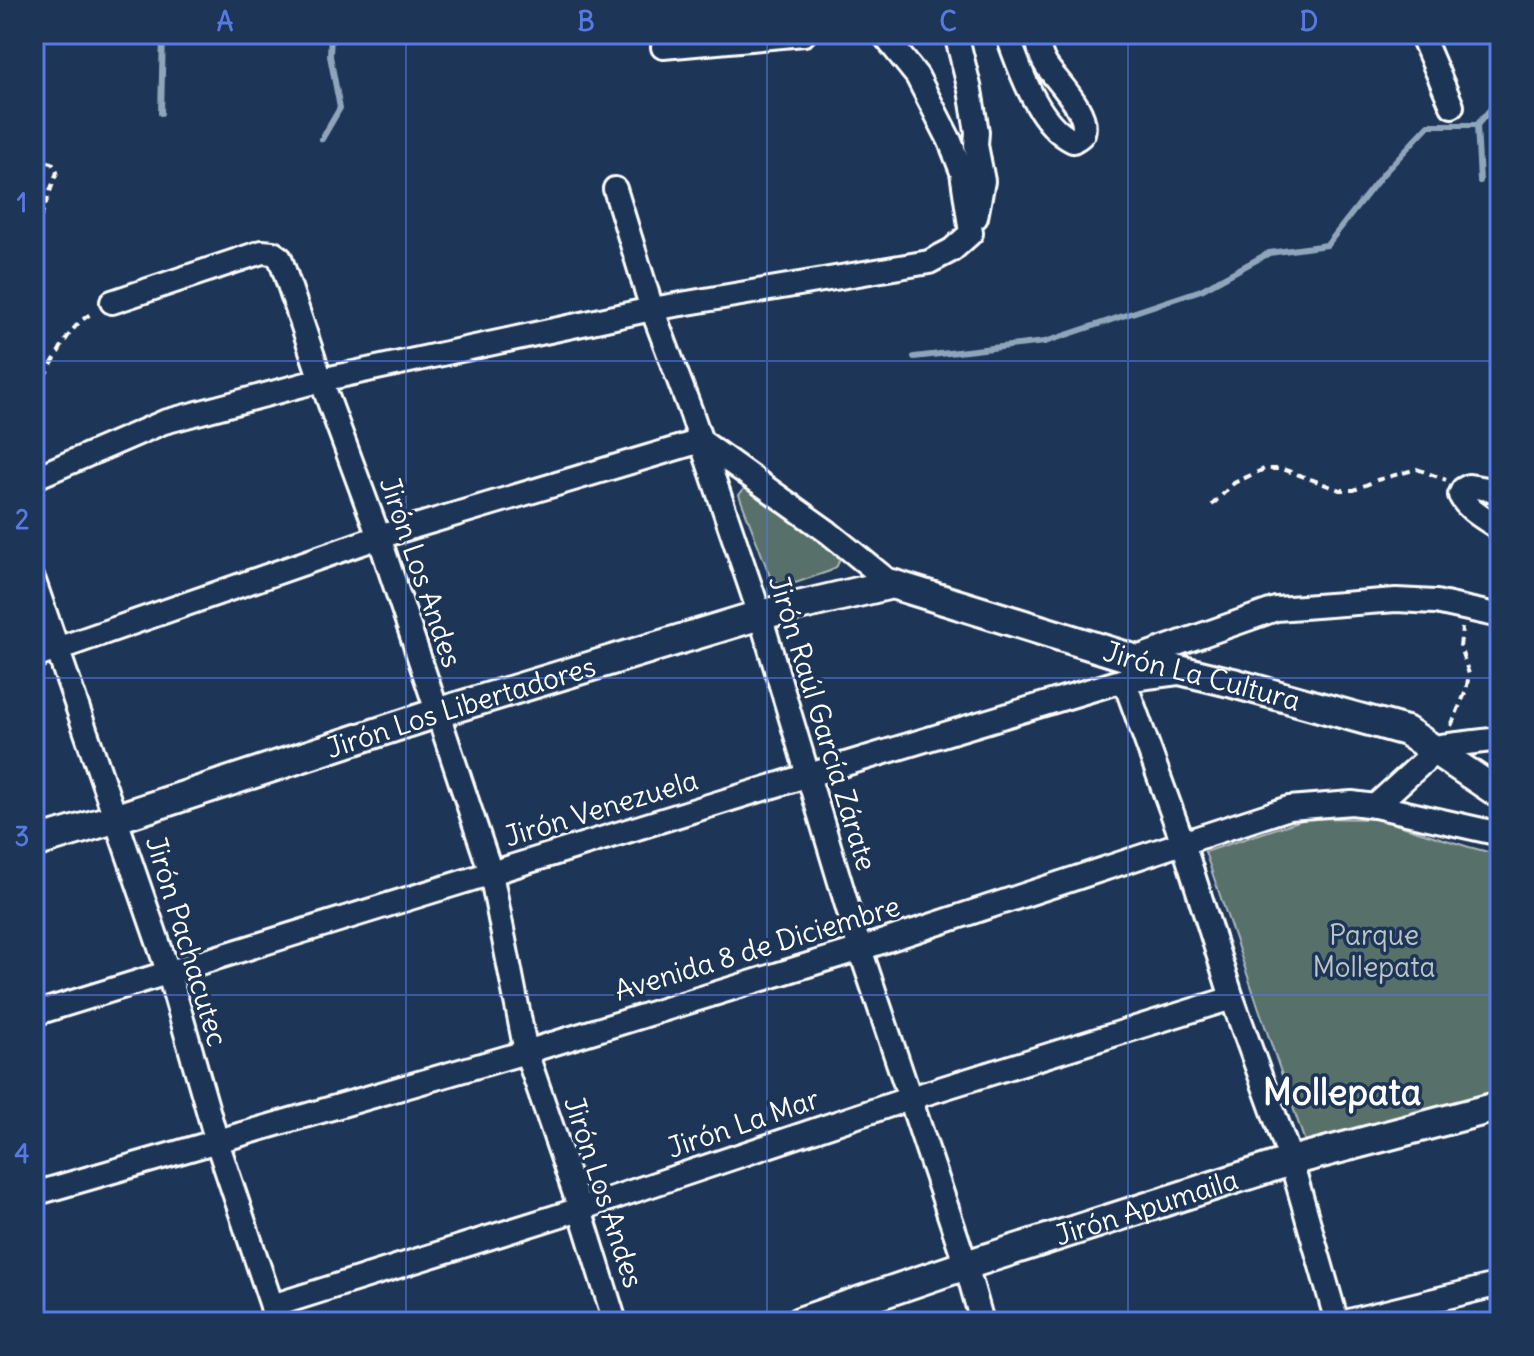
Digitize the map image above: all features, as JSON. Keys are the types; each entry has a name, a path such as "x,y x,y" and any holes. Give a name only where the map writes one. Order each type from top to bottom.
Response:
{"street":[{"path":"663,47 804,34"},
{"path":"883,34 917,76 950,141 962,172 971,233"},
{"path":"34,478 164,422 321,380 652,309 929,262 952,250 971,233 983,181 970,90 956,34"},
{"path":"1007,34 1034,98 1057,131 1073,141 1083,133 1078,107 1044,63 1036,34"},
{"path":"1421,34 1452,106"},
{"name":"Jirón Raúl García Zárate","path":"615,189 652,309 760,615 860,949 966,1265 982,1322"},
{"name":"Jirón Los Andes","path":"112,302 262,252 273,253 280,258 379,537 491,873 526,1052 615,1322"},
{"path":"34,657 379,537 701,441 828,532 892,584"},
{"path":"1500,491 1469,486 1460,495 1470,509 1500,529"},
{"name":"Jirón Pachacutec","path":"34,581 169,974 217,1142 274,1314"},
{"name":"Jirón Los Libertadores","path":"34,843 437,713 760,615 892,584"},
{"name":"Jirón La Cultura","path":"892,584 1129,669 1189,672 1406,731 1438,748 1500,794"},
{"name":"Jirón Venezuela","path":"34,1014 809,775 1129,669 1276,609 1396,600 1436,602 1500,616"},
{"path":"1129,669 1232,998 1291,1161 1337,1322"},
{"path":"1375,806 1438,748 1500,739"},
{"name":"Avenida 8 de Diciembre","path":"34,1194 526,1052 860,949 1289,808 1352,803 1500,834"},
{"name":"Jirón La Mar","path":"274,1314 911,1098 1232,998"},
{"name":"Jirón Apumaila","path":"799,1322 1291,1161 1500,1106"},
{"path":"1345,1322 1500,1284"}],"path":[{"path":"34,163 40,160 52,163 57,172 34,236"},
{"path":"34,387 42,380 60,347 81,320 112,302"},
{"path":"1212,505 1234,483 1264,469 1283,469 1340,490 1354,490 1417,469 1463,489"},
{"path":"1438,748 1466,691 1469,674 1460,647 1464,607"}],"green space":[{"path":"747,485 843,550 837,566 784,587 771,579 739,495"},
{"name":"Parque Mollepata","path":"1308,818 1379,819 1500,855 1500,1091 1305,1142 1205,852"}],"waterway":[{"path":"161,113 163,34"},
{"path":"322,139 340,108 330,56 331,34"},
{"path":"914,357 1045,342 1201,290 1269,253 1327,245 1383,174 1429,125 1477,125 1500,98"},
{"path":"1477,125 1480,181"}],"district":[{"name":"Mollepata","path":"1342,1092"}]}
